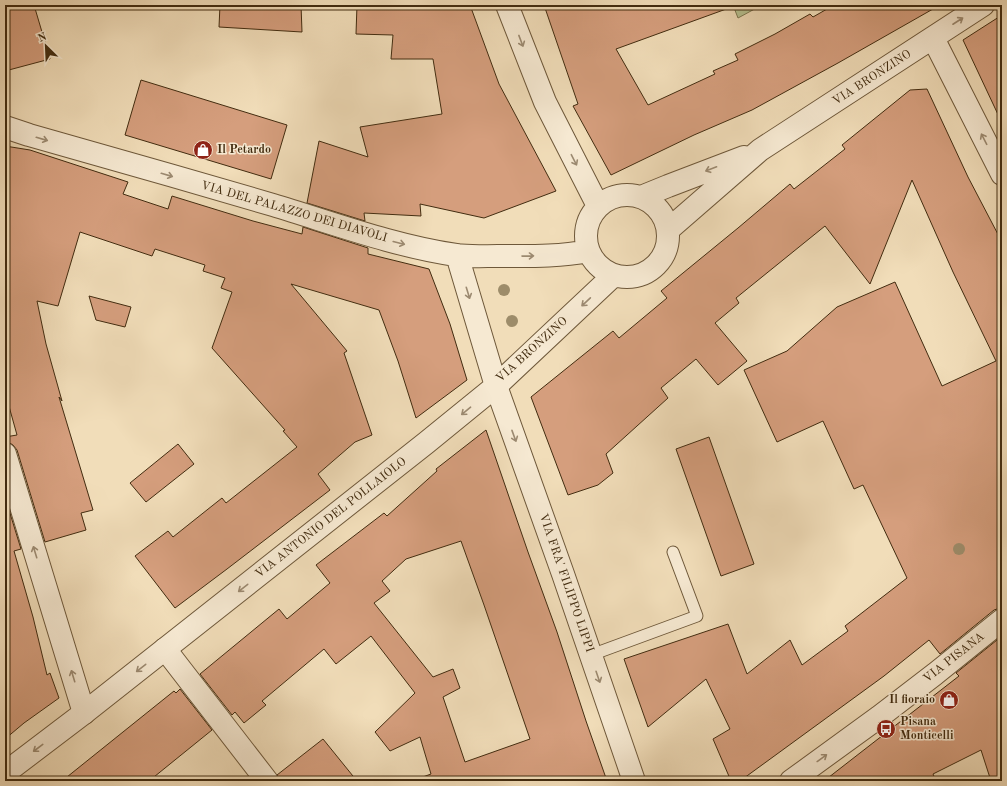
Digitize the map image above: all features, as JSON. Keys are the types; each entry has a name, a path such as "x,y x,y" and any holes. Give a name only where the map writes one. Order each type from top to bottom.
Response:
{"street":[{"path":"507,5 545,102 598,206 592,214 587,227 586,237 588,251 593,260 603,270 614,275 628,277 637,276 657,264 664,252 668,230 661,214 652,204 641,197"},
{"name":"VIA BRONZINO","path":"668,230 760,150 983,5"},
{"path":"933,38 1002,174"},
{"name":"VIA DEL PALAZZO DEI DIAVOLI","path":"5,127 426,250 457,255 532,256 572,254 588,251"},
{"name":"VIA BRONZINO","path":"598,206 618,196 627,195 641,197 760,150"},
{"name":"VIA BRONZINO","path":"457,255 496,386 614,275"},
{"name":"VIA ANTONIO DEL POLLAIOLO","path":"5,773 84,713 426,444 496,386"},
{"name":"VIA FRA' FILIPPO LIPPI","path":"496,386 563,574 634,781"},
{"path":"5,454 84,713"},
{"name":"VIA PISANA","path":"791,781 879,717 1002,620"},
{"path":"165,649 267,781"}],"lane":[{"path":"591,655 697,616 673,552"}],"green space":[{"path":"733,5 762,5 738,18"}],"building":[{"path":"5,5 34,5 50,59 5,71"},
{"path":"220,5 301,5 302,32 219,27"},
{"path":"357,5 470,5 499,84 556,191 484,218 420,204 421,216 364,213 365,221 307,203 319,141 368,157 360,127 442,114 433,59 391,59 393,35 356,34"},
{"path":"544,5 728,5 729,8 616,49 648,105 715,74 713,71 738,60 735,54 810,14 813,17 834,5 940,5 752,110 694,135 611,175 573,106 578,104"},
{"path":"1002,15 1002,123 963,40"},
{"path":"141,80 287,125 271,179 125,135"},
{"path":"927,89 968,177 1002,242 1002,608 994,610 940,654 929,640 884,676 740,781 731,781 713,739 730,729 706,679 648,727 624,659 728,624 747,674 790,640 802,665 848,631 845,626 907,578 863,485 854,489 823,421 777,442 744,370 787,351 837,307 895,282 942,386 996,361 953,272 912,180 870,284 825,226 736,298 739,303 715,323 747,361 718,385 696,359 661,388 668,398 606,454 613,473 598,485 568,495 531,397 613,331 619,338 667,298 661,291 790,184 794,189 845,149 842,145 910,90"},
{"path":"5,146 30,150 128,182 123,194 168,209 172,196 253,221 302,234 303,227 368,248 368,254 429,269 450,324 467,380 416,418 398,361 379,310 291,284 347,351 344,353 372,435 355,442 318,474 330,490 175,608 135,556 168,531 173,537 222,498 226,503 297,447 283,431 285,430 212,348 232,292 221,288 225,278 203,271 205,265 155,249 152,256 80,232 58,306 37,301 46,344 62,401 59,397 93,510 81,513 86,530 45,542 17,450 13,445 5,442 5,437 17,435 5,392"},
{"path":"89,296 131,307 125,327 96,320"},
{"path":"486,430 557,632 607,781 421,781 420,778 431,774 420,737 390,751 375,732 415,693 371,636 336,664 324,649 262,701 266,705 244,723 235,712 232,715 200,674 279,609 287,619 330,583 316,565 384,513 387,516 437,471 436,469","holes":["461,541 530,739 465,762 443,697 460,688 453,669 433,677 374,603 390,591 382,581 406,559"]},
{"path":"709,437 754,564 721,576 676,449"},
{"path":"178,444 194,464 146,502 130,483"},
{"path":"5,497 21,549 14,551 33,617 47,675 50,673 59,698 24,723 5,739"},
{"path":"1002,636 1002,781 991,781 981,750 933,774 936,781 824,781 959,676 956,673"},
{"path":"180,689 212,730 149,781 62,781 174,691 176,693"},
{"path":"323,739 357,781 279,781 277,775"}],"place":[{"name":"Il Petardo","path":"203,150"},
{"name":"Il fioraio","path":"949,700"},
{"name":"Pisana Monticelli","path":"886,729"}]}
